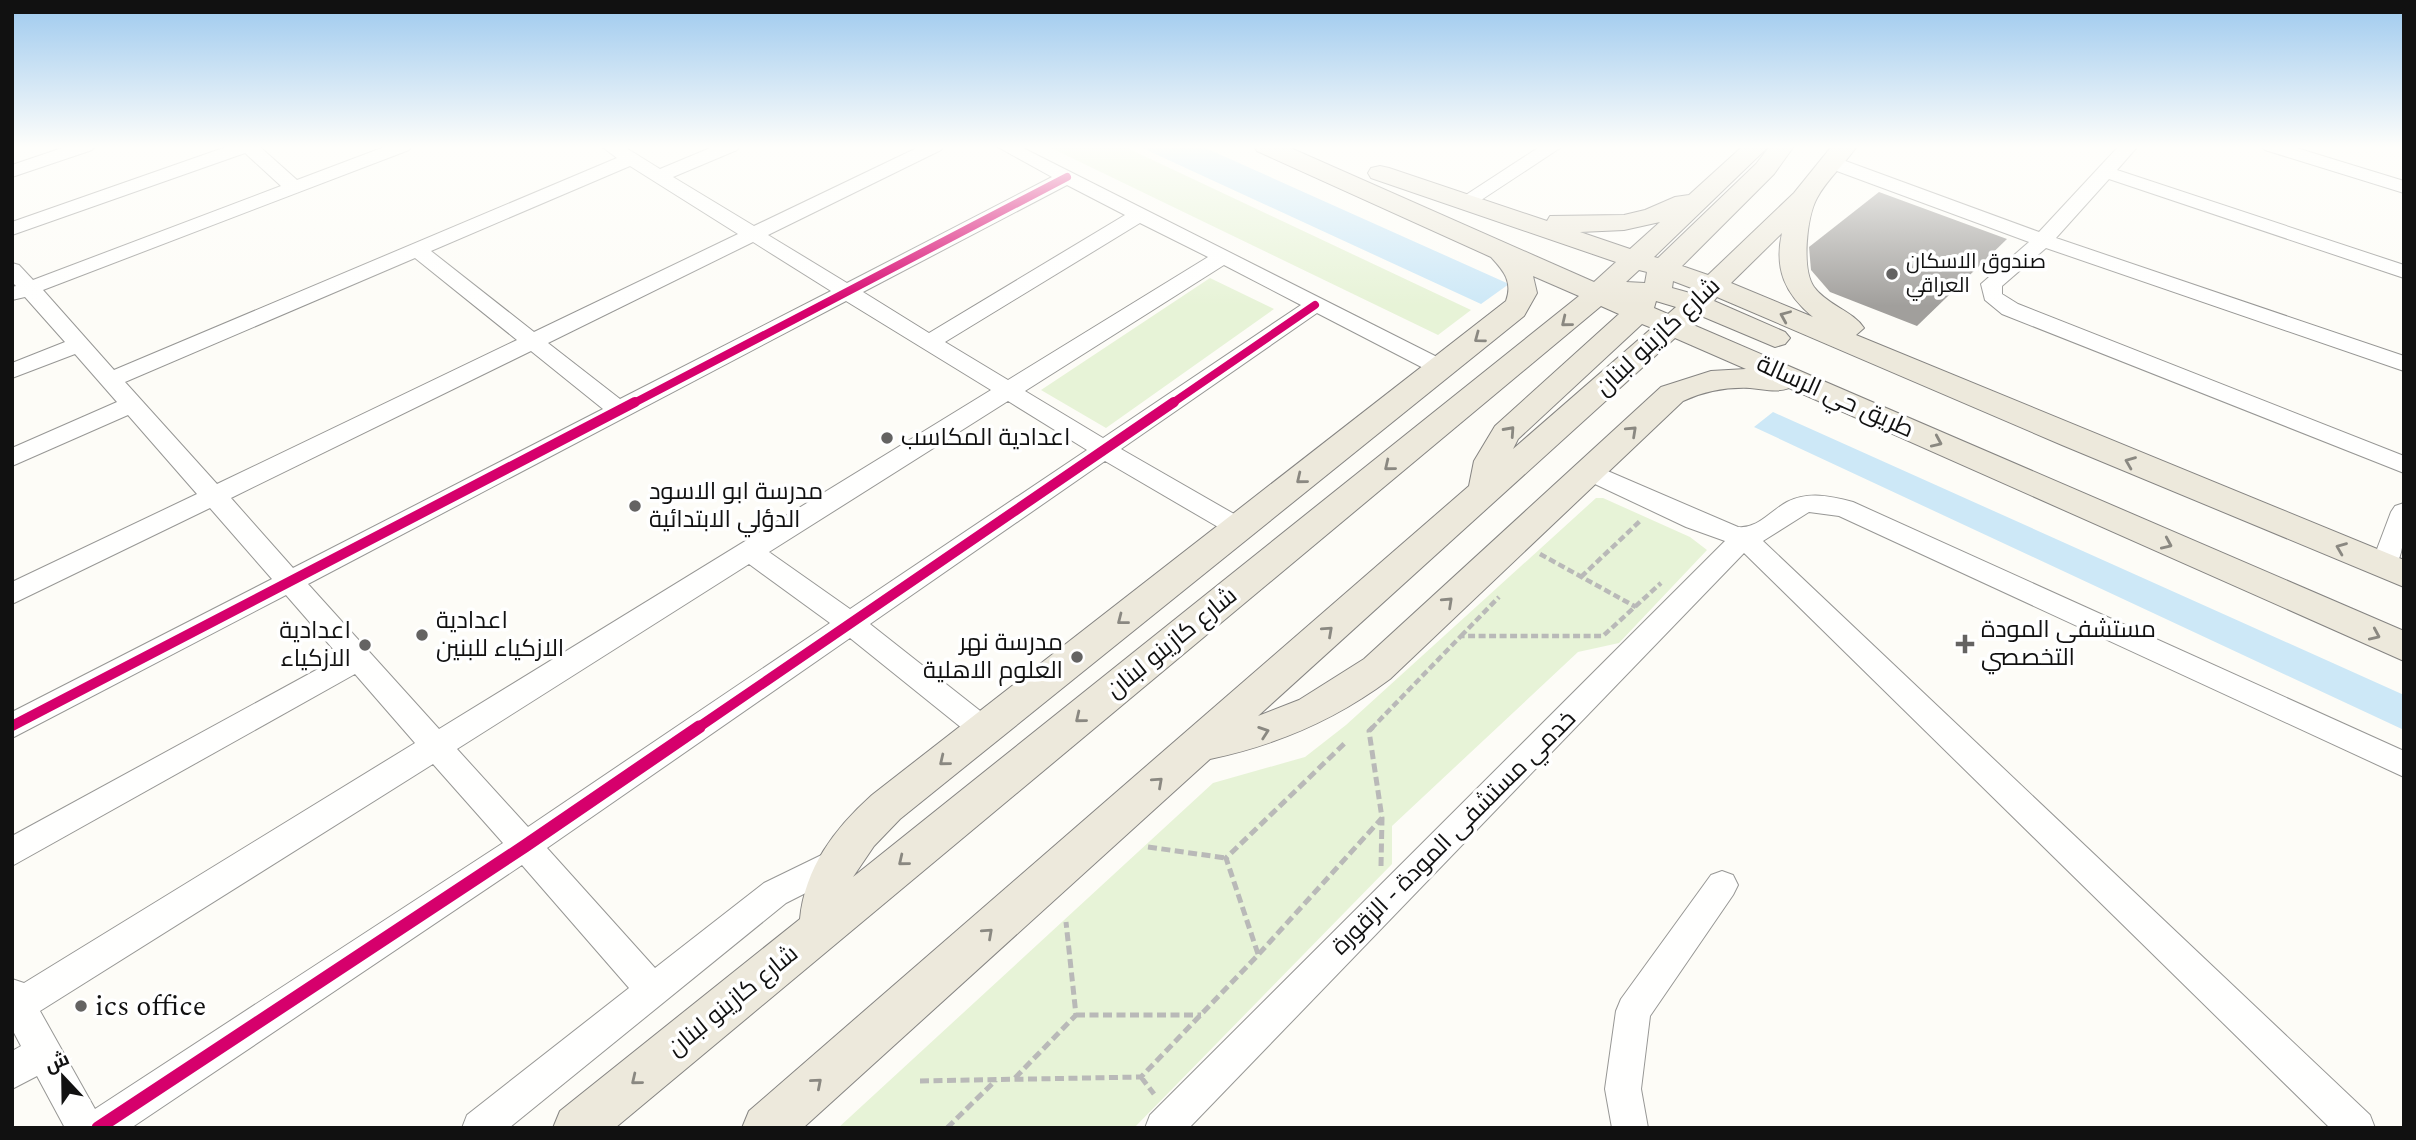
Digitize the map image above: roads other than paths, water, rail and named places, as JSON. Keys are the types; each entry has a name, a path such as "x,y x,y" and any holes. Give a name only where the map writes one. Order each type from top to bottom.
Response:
{"main road":[{"name":"طريق حي الرسالة","path":"1388,199 1499,249 1653,290 1953,387 2394,569"},
{"name":"طريق حي الرسالة","path":"1457,199 1491,211 1653,290 1821,390 2404,648"},
{"path":"1491,211 1569,224 1620,223 1663,213 1692,199"},
{"name":"شارع كازينو لبنان","path":"766,1128 1485,492 1653,290 1705,199"},
{"path":"1653,290 1737,199"},
{"name":"شارع كازينو لبنان","path":"577,1128 821,928 1653,290 1800,199"},
{"path":"1802,199 1792,255 1798,286 1828,315 1953,387"},
{"path":"1410,209 1441,212 1484,222 1572,260 1956,412 2014,428 2073,438"},
{"path":"821,928 825,893 838,861 859,831 983,729 1507,317 1520,304 1524,289 1521,275 1499,249"},
{"path":"1197,746 1250,736 1299,720 1342,696 1377,669 1672,394 1700,382 1747,378 1821,390"}],"street":[{"path":"12,229 96,199"},
{"path":"259,199 18,284 79,344 653,990"},
{"path":"110,380 536,199"},
{"path":"697,199 1103,449 1239,528"},
{"path":"12,594 826,199"},
{"path":"12,726 1024,199"},
{"path":"1111,199 1441,368"},
{"path":"1465,202 1469,199"},
{"path":"1946,199 2043,240 2404,364"},
{"path":"2080,199 2043,240 1991,284 1990,292 1997,301 2010,309 2404,465"},
{"path":"2186,199 2404,272"},
{"path":"929,342 1141,214"},
{"path":"417,250 619,410"},
{"path":"85,1128 15,1001 436,746 1223,257"},
{"path":"98,1128 525,846 1315,305"},
{"path":"12,371 79,344"},
{"path":"12,458 132,404"},
{"path":"1589,471 1719,530 1744,538 2357,1128"},
{"path":"1744,538 1763,534 1800,505 1813,503 1844,508 2404,765"},
{"path":"2394,569 2404,512"},
{"name":"خدمي مستشفى المودة - الزقورة","path":"1161,1114 1744,538"},
{"path":"749,551 852,624 983,729"},
{"path":"12,852 359,659"},
{"path":"480,1128 775,893 838,861"},
{"path":"1630,1128 1623,1089 1633,1011 1722,885"},
{"path":"12,1072 43,1052"}],"water":[{"path":"1253,199 1320,199 1509,284 1481,304"},
{"path":"1773,412 2404,695 2404,730 1754,427"}],"place":[{"name":"صندوق الاسكان العراقي","path":"1892,274"},
{"name":"اعدادية المكاسب","path":"887,438"},
{"name":"مدرسة ابو الاسود الدؤلي الابتدائية","path":"635,506"},
{"name":"اعدادية الازكياء للبنين","path":"422,635"},
{"name":"مستشفى المودة التخصصي","path":"1965,644"},
{"name":"اعدادية الازكياء","path":"365,645"},
{"name":"مدرسة نهر العلوم الاهلية","path":"1077,657"},
{"name":"ics office","path":"81,1006"}]}
